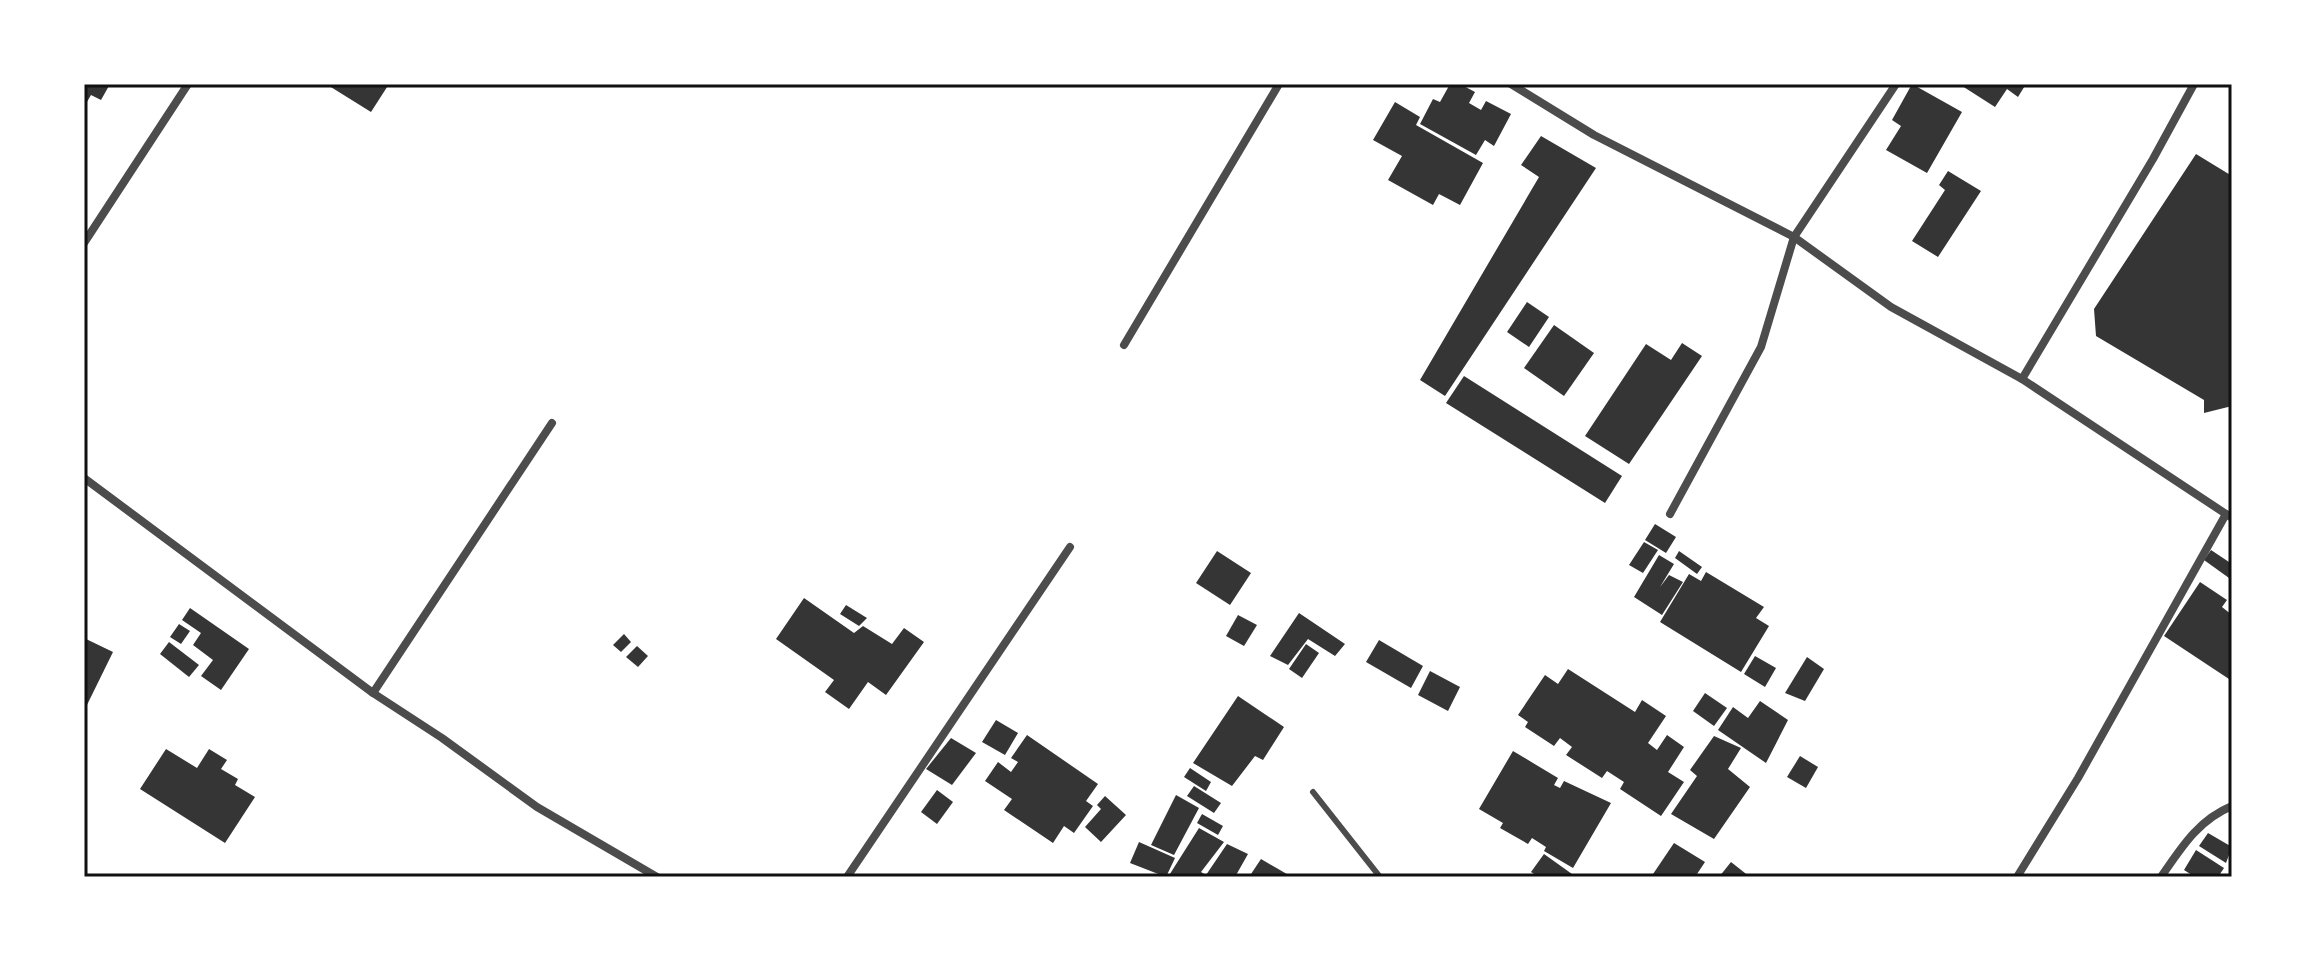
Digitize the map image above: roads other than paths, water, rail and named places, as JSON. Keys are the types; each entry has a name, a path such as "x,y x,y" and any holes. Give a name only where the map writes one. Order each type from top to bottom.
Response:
{"street":[{"path":"84,243 188,84"},
{"path":"1124,345 1279,84"},
{"path":"1511,84 1594,135 1794,237 1891,307 2022,379 2229,516 2078,778 2017,877"},
{"path":"1670,514 1761,347 1794,237 1896,84"},
{"path":"2022,379 2194,84"},
{"path":"373,693 552,423"},
{"path":"84,478 373,693 442,738 537,807 657,877"},
{"path":"847,877 1070,547"},
{"path":"2161,877 2196,829 2217,812 2232,806"}],"lane":[{"path":"1313,792 1380,877"}]}
